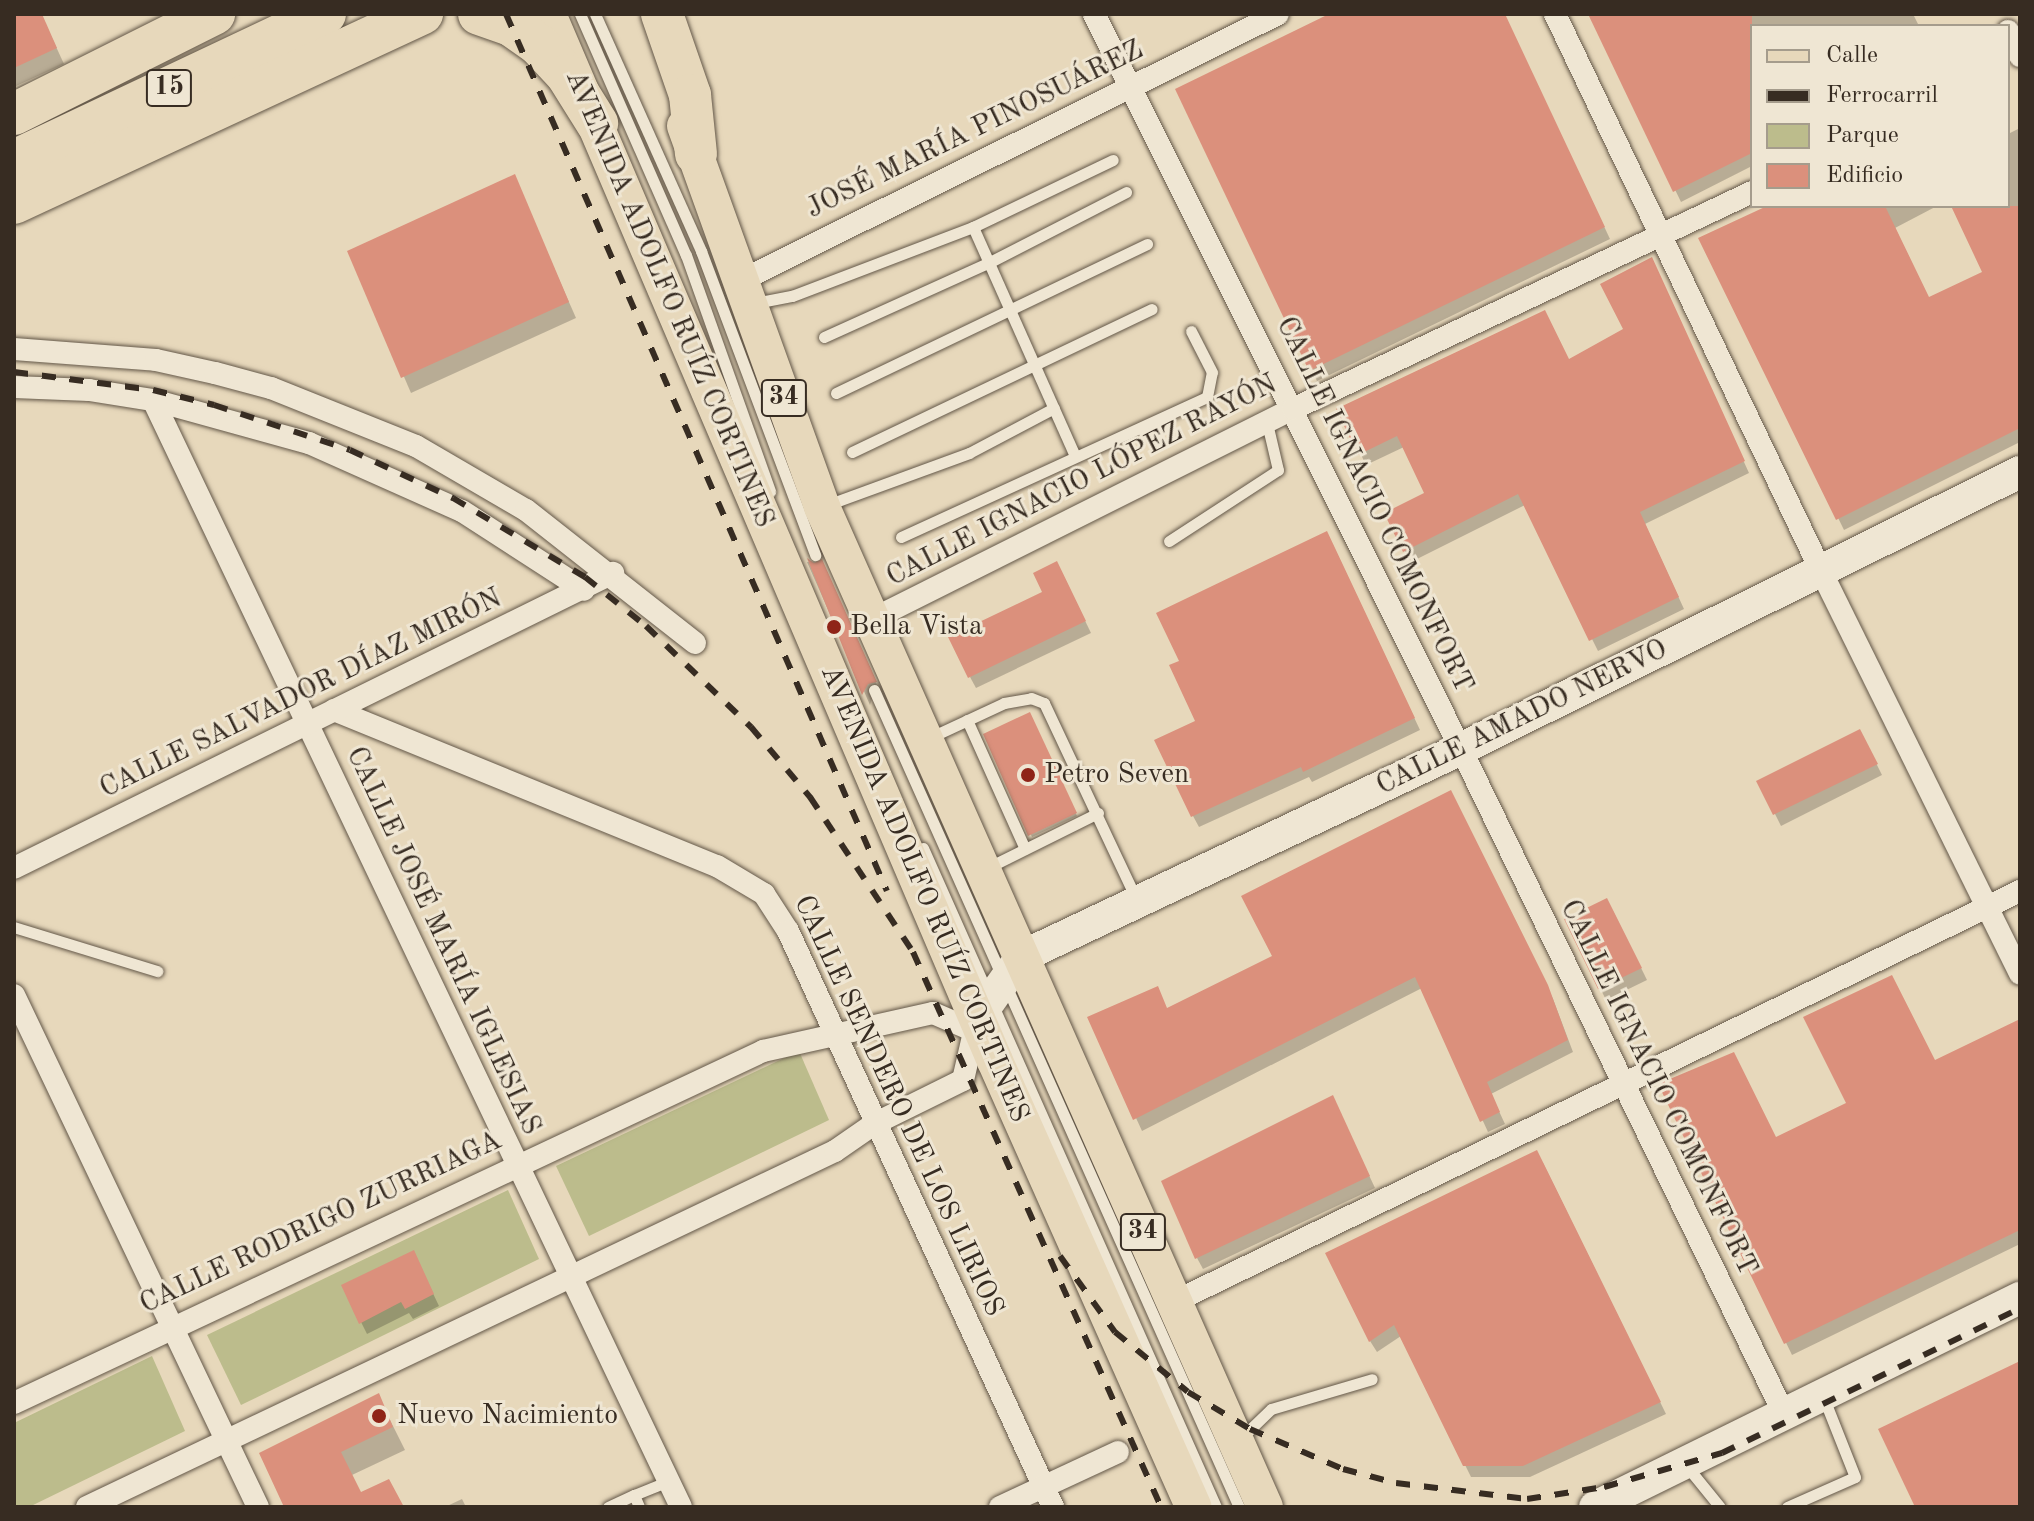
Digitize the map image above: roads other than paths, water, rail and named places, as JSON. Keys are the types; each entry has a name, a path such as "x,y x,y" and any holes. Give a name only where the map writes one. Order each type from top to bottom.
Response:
{"highway":[{"path":"14,114 214,14"},
{"name":"15","path":"14,161 325,14"},
{"path":"14,203 422,14"},
{"path":"479,14 511,25 538,44 567,75 597,123"},
{"path":"662,14 690,95 696,154"}],"main road":[{"name":"AVENIDA ADOLFO RUÍZ CORTINES","path":"548,14 597,123 711,402 994,998 1194,1507"},
{"name":"AVENIDA ADOLFO RUÍZ CORTINES","path":"645,14 822,507 983,870 994,998 1174,1302 1265,1507"}],"street":[{"name":"CALLE IGNACIO COMONFORT","path":"1094,14 1461,749 1784,1414"},
{"name":"JOSÉ MARÍA PINOSUÁREZ","path":"747,292 1129,87 1278,14"},
{"path":"1555,14 1821,571 2020,973"},
{"path":"2010,34 2020,56"},
{"name":"CALLE IGNACIO LÓPEZ RAYÓN","path":"873,619 1293,409 1750,193"},
{"path":"14,349 156,360 271,388 343,414 465,472 613,573 695,643"},
{"path":"14,387 89,390 153,400 256,425 371,467 462,511 584,590"},
{"name":"CALLE JOSÉ MARÍA IGLESIAS","path":"153,400 681,1507"},
{"name":"CALLE AMADO NERVO","path":"994,998 1137,901 1461,749 2020,472"},
{"name":"CALLE SALVADOR DÍAZ MIRÓN","path":"14,868 584,590 613,573"},
{"name":"CALLE SENDERO DE LOS LIRIOS","path":"334,710 743,877 778,913 1048,1497"},
{"path":"1174,1302 1623,1087 2020,891"},
{"path":"14,995 258,1507"},
{"path":"87,1507 815,1161 874,1124 963,1080 994,998"},
{"name":"CALLE RODRIGO ZURRIAGA","path":"14,1403 515,1164 763,1051 994,998"},
{"path":"1595,1507 2020,1298"},
{"path":"1000,1507 1048,1497 1118,1452"}],"lane":[{"path":"580,14 686,255 775,505"},
{"path":"595,14 701,251 815,555"},
{"path":"747,292 792,296 973,227 1113,160"},
{"path":"824,337 990,262 1126,192"},
{"path":"973,227 1075,456"},
{"path":"836,393 872,371 1011,311 1147,244"},
{"path":"852,452 1035,361 1152,309"},
{"path":"901,537 1207,397 1212,372 1191,331"},
{"path":"822,507 969,453 1054,408"},
{"path":"1169,541 1278,470 1267,423"},
{"path":"780,520 796,563"},
{"path":"874,690 994,998 1216,1507"},
{"path":"855,698 868,727"},
{"path":"925,739 1018,699 1044,703 1137,901"},
{"path":"967,720 1025,849"},
{"path":"983,870 1098,813"},
{"path":"914,828 1239,1507"},
{"path":"14,927 157,971"},
{"path":"1236,1442 1271,1409 1372,1379"},
{"path":"1787,1507 1855,1477 1823,1395"},
{"path":"1684,1463 1720,1507"},
{"path":"608,1507 637,1501 669,1481"}],"railway":[{"path":"506,14 887,891"},
{"path":"14,372 153,390 214,405 350,450 453,498 585,577 646,626 751,727 810,797 913,952 1161,1507"},
{"path":"1060,1256 1115,1332 1188,1392 1250,1429 1343,1469 1396,1483 1527,1499 1604,1487 1722,1453 2020,1308"}],"place":[{"name":"Bella Vista","path":"834,627"},
{"name":"Petro Seven","path":"1028,775"},
{"name":"Nuevo Nacimiento","path":"379,1416"}]}
